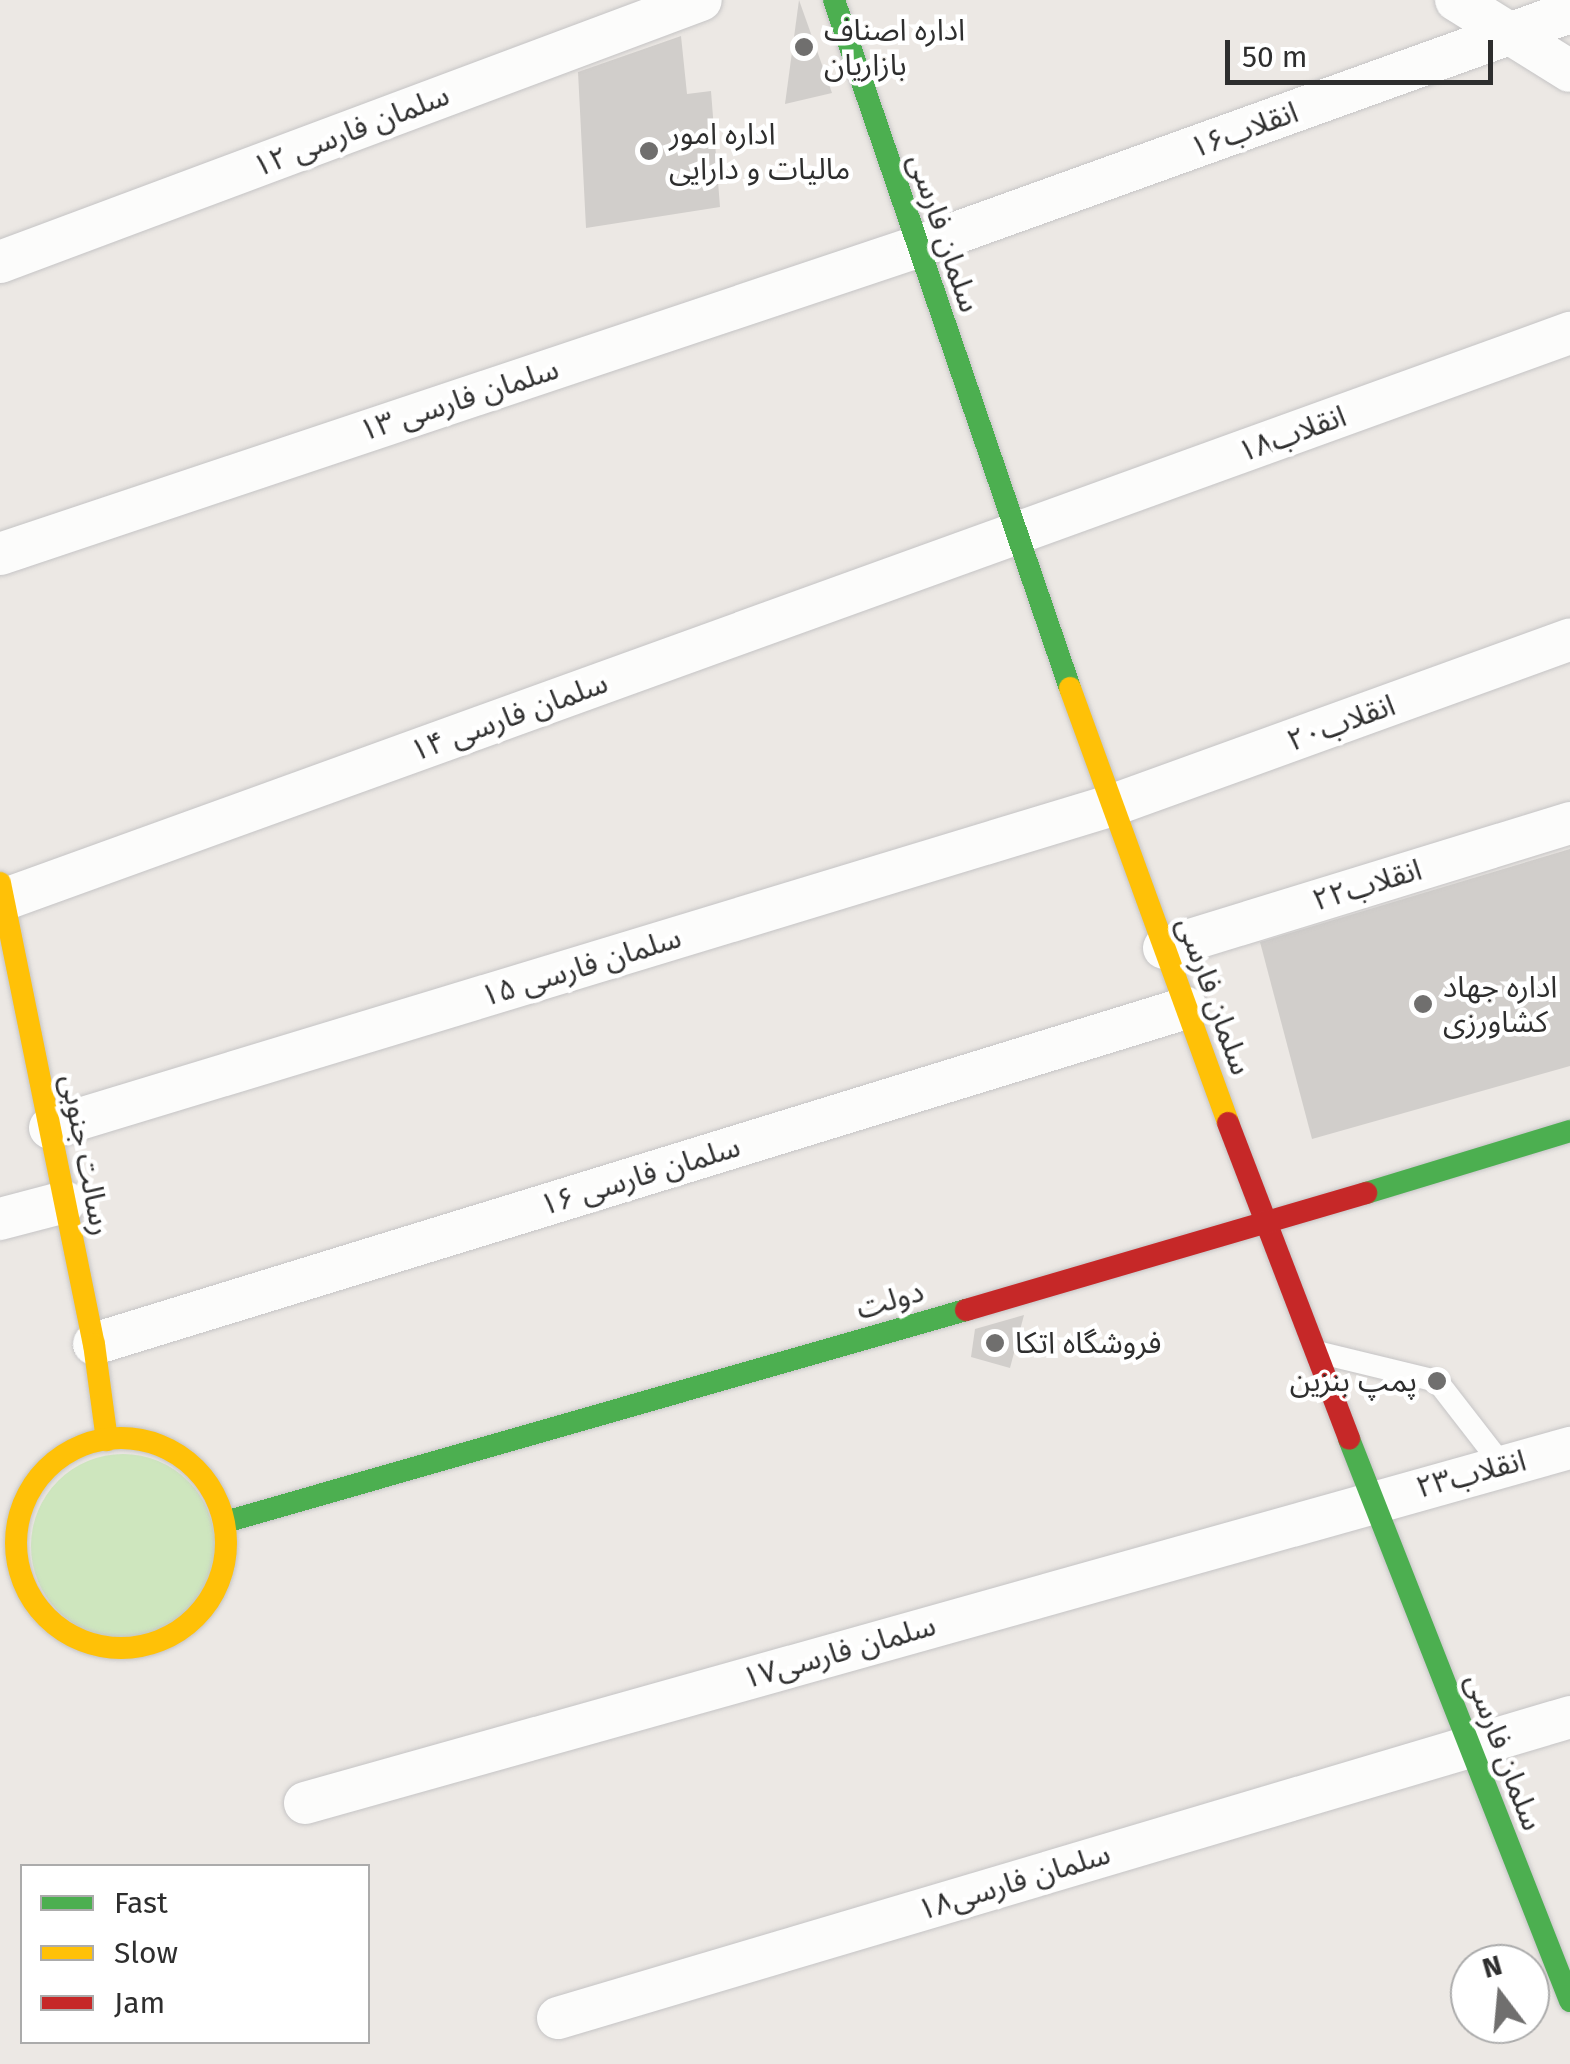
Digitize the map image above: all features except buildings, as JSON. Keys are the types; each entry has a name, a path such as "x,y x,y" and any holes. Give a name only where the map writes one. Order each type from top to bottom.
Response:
{"street":[{"name":"سلمان فارسی ۱۲","path":"0,262 702,0"},
{"name":"سلمان فارسی","path":"834,0 1014,534 1264,1224 1469,1746 1553,1912 1570,2001"},
{"path":"1456,0 1570,71"},
{"name":"انقلاب۱۶","path":"917,247 1570,12"},
{"name":"سلمان فارسی ۱۳","path":"0,554 917,247"},
{"name":"انقلاب۱۸","path":"1014,534 1570,333"},
{"name":"سلمان فارسی ۱۴","path":"1,894 1014,534"},
{"name":"انقلاب۲۰","path":"1112,805 1570,640"},
{"name":"سلمان فارسی ۱۵","path":"50,1128 1112,805"},
{"name":"انقلاب۲۲","path":"1164,948 1570,823"},
{"name":"رسالت جنوبی","path":"1,894 94,1344 108,1440"},
{"name":"سلمان فارسی ۱۶","path":"94,1344 1186,1008"},
{"name":"دولت","path":"225,1522 1264,1224 1570,1131"},
{"path":"0,1220 65,1202"},
{"path":"108,1440 158,1444 189,1462 212,1489 225,1522 226,1556 216,1588 197,1616 170,1637 137,1648 103,1647 71,1636 44,1615 25,1587 16,1554 18,1520 32,1488 56,1461 87,1444 108,1440"},
{"name":"انقلاب۲۳","path":"1373,1501 1570,1448"},
{"name":"سلمان فارسی۱۷","path":"305,1803 1373,1501"},
{"name":"سلمان فارسی۱۸","path":"558,2018 1570,1717"}],"lane":[{"path":"1315,1352 1436,1381 1502,1466"}],"green space":[{"path":"123,1454 158,1461 188,1481 208,1511 215,1546 208,1581 188,1611 158,1631 123,1638 88,1631 58,1611 38,1581 31,1546 38,1511 58,1481 88,1461"}],"traffic: fast":[{"path":"834,0 1070,688"},
{"path":"1366,1193 1570,1131"},
{"path":"225,1522 966,1310"},
{"path":"1349,1439 1570,2001"}],"traffic: slow":[{"path":"1070,688 1228,1123"},
{"path":"0,883 94,1344 107,1440"},
{"path":"121,1438 161,1446 195,1469 218,1503 226,1543 218,1583 195,1617 161,1640 121,1648 81,1640 47,1617 24,1583 16,1543 24,1503 47,1469 81,1446 121,1438"}],"traffic: jam":[{"path":"1228,1123 1349,1439"},
{"path":"966,1310 1366,1193"}],"place":[{"name":"اداره اصناف بازاریان","path":"804,47"},
{"name":"اداره امور مالیات و دارایی","path":"649,151"},
{"name":"اداره جهاد کشاورزی","path":"1423,1004"},
{"name":"فروشگاه اتکا","path":"995,1343"},
{"name":"پمپ بنزین","path":"1437,1381"}]}
